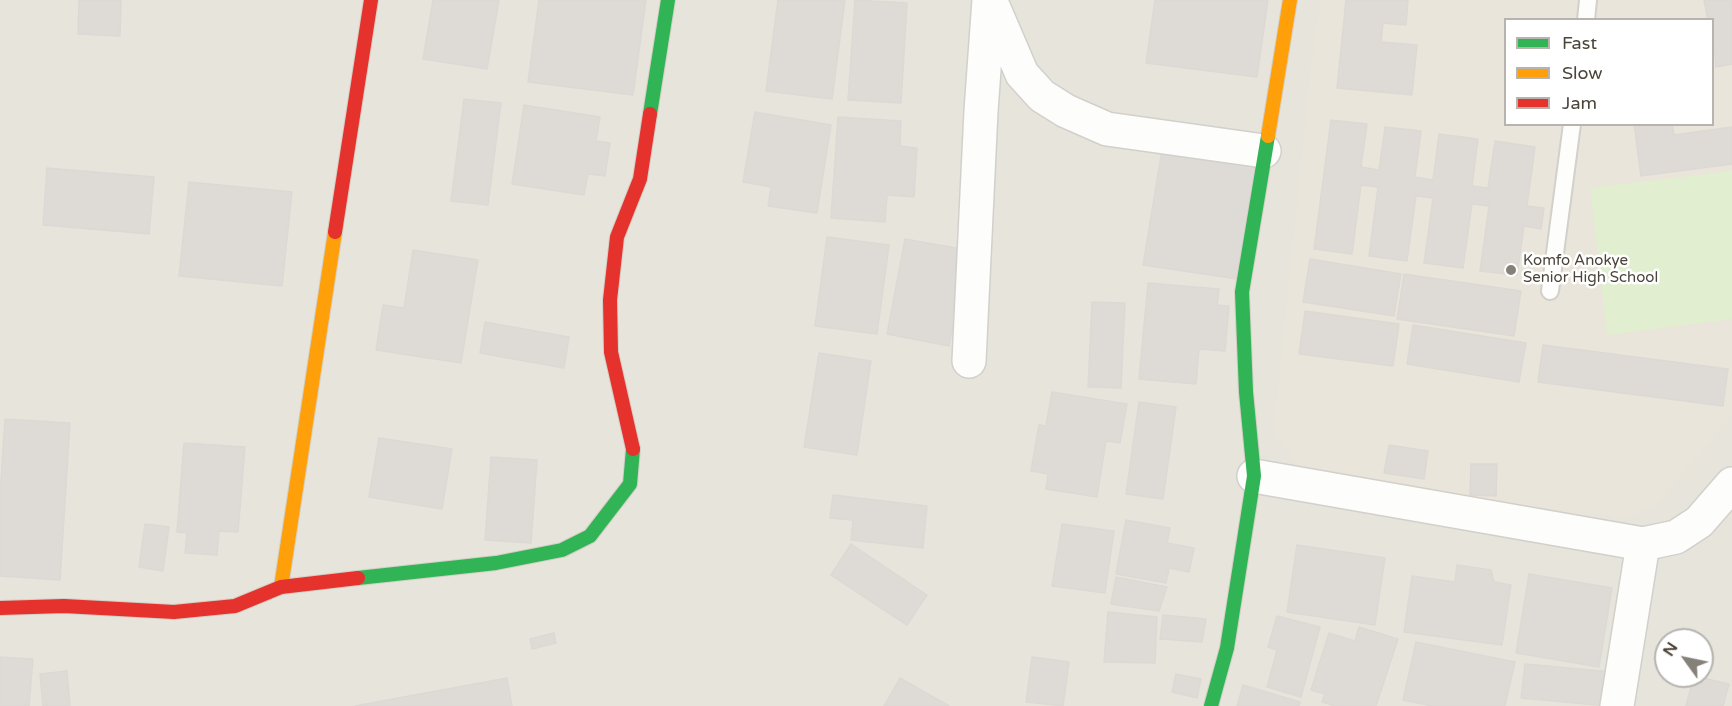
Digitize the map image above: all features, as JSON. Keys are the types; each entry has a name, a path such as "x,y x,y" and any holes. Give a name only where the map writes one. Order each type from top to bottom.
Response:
{"street":[{"path":"281,587 370,0"},
{"path":"0,608 64,606 174,612 235,606 281,587 423,573 562,550 590,536 630,484 634,442 611,352 610,300 617,237 640,179 668,0"},
{"path":"990,0 1022,74 1042,96 1066,111 1107,129 1264,151"},
{"path":"969,361 981,111 990,0"},
{"path":"1211,706 1227,648 1254,476 1246,392 1242,292 1290,0"},
{"path":"1254,476 1643,544 1676,537 1699,522 1732,484"},
{"path":"1617,706 1643,544"}],"lane":[{"path":"1586,18 1588,0"},
{"path":"1550,291 1572,126"}],"shaded area":[{"path":"0,0 1732,0 1732,706 0,706"},
{"name":"Komfo Anokye Senior High School","path":"1321,0 1732,0 1732,415 1656,505 1627,518 1306,476 1274,433 1311,66"}],"green space":[{"path":"1732,171 1732,319 1607,335 1590,188"}],"building":[{"path":"79,0 121,0 120,36 78,34"},
{"path":"433,0 499,0 487,69 423,59"},
{"path":"539,0 646,0 633,95 528,82"},
{"path":"778,0 845,0 832,99 766,91"},
{"path":"855,0 907,3 901,103 848,100"},
{"path":"1155,0 1268,0 1257,77 1146,63"},
{"path":"1346,0 1408,0 1406,25 1383,23 1381,42 1417,45 1412,95 1337,88"},
{"path":"1704,0 1732,0 1732,64 1716,67 1714,18 1708,18"},
{"path":"464,99 501,103 488,205 451,201"},
{"path":"524,105 600,117 596,141 610,143 605,176 588,174 584,195 512,184"},
{"path":"755,112 831,125 817,213 768,206 771,187 743,182"},
{"path":"838,117 901,121 900,146 917,148 914,197 887,195 885,222 831,218"},
{"path":"1331,120 1367,124 1361,167 1379,170 1385,127 1421,131 1415,177 1433,180 1439,134 1478,139 1472,186 1488,188 1495,141 1535,147 1527,206 1544,208 1541,229 1524,226 1517,275 1480,271 1489,206 1472,204 1463,268 1424,263 1433,198 1416,196 1407,261 1369,256 1378,187 1361,185 1352,254 1314,249"},
{"path":"1634,126 1672,126 1674,135 1732,127 1732,164 1641,176"},
{"path":"1162,150 1256,165 1237,279 1143,265"},
{"path":"47,168 154,177 149,234 43,225"},
{"path":"189,182 292,192 282,286 179,276"},
{"path":"827,237 889,245 877,334 815,326"},
{"path":"905,239 967,250 949,346 887,334"},
{"path":"413,250 478,260 461,363 376,350 383,305 404,308"},
{"path":"1310,259 1401,274 1394,316 1303,302"},
{"path":"1404,274 1521,291 1514,336 1397,319"},
{"path":"1148,283 1219,289 1217,305 1229,306 1225,351 1199,349 1196,384 1139,379"},
{"path":"1092,302 1125,303 1121,388 1088,387"},
{"path":"1305,311 1399,324 1393,366 1299,354"},
{"path":"485,322 569,337 564,368 480,353"},
{"path":"1413,325 1526,343 1519,382 1407,364"},
{"path":"1543,345 1728,369 1723,406 1538,382"},
{"path":"819,353 871,361 857,455 804,447"},
{"path":"1052,392 1127,404 1120,443 1106,441 1097,497 1046,489 1048,474 1031,471 1039,425 1046,426"},
{"path":"1139,402 1176,407 1163,499 1126,494"},
{"path":"5,419 70,423 60,580 0,576 0,496"},
{"path":"379,438 452,449 442,509 369,497"},
{"path":"184,443 245,447 238,532 219,531 217,555 185,553 187,533 177,532"},
{"path":"1389,445 1428,451 1424,479 1384,473"},
{"path":"491,457 537,460 531,543 485,540"},
{"path":"1471,464 1497,464 1496,496 1470,495"},
{"path":"833,495 927,506 923,548 851,540 853,520 830,518"},
{"path":"1126,520 1170,528 1167,543 1194,548 1189,572 1169,568 1166,583 1116,574"},
{"path":"145,524 169,527 163,571 139,567"},
{"path":"1062,524 1114,531 1105,593 1052,586"},
{"path":"851,544 927,595 907,625 831,575"},
{"path":"1297,545 1385,558 1375,625 1287,612"},
{"path":"1457,565 1491,570 1494,582 1511,585 1502,645 1404,632 1412,576 1455,582"},
{"path":"1529,574 1612,588 1599,667 1516,653"},
{"path":"1116,577 1167,587 1159,611 1111,604"},
{"path":"1108,612 1157,617 1155,663 1104,662"},
{"path":"1163,615 1206,619 1202,642 1160,639"},
{"path":"1277,616 1320,627 1301,697 1267,687 1277,650 1268,647"},
{"path":"1359,627 1398,639 1376,706 1335,706 1322,702 1325,694 1311,690 1329,633 1355,641"},
{"path":"554,633 556,643 532,649 530,639"},
{"path":"1416,642 1515,662 1505,706 1432,706 1403,700"},
{"path":"0,657 33,659 29,706 0,706"},
{"path":"1032,657 1069,662 1063,706 1026,702"},
{"path":"1525,664 1612,672 1608,706 1521,698"},
{"path":"67,671 70,706 43,706 40,674"},
{"path":"1176,674 1201,679 1197,698 1172,692"},
{"path":"507,678 512,706 355,706"},
{"path":"900,678 949,706 884,706"},
{"path":"1714,681 1729,684 1723,706 1686,706 1691,688 1714,688"},
{"path":"1243,685 1300,702 1299,706 1237,706"}],"traffic: fast":[{"path":"650,114 668,0"},
{"path":"1211,706 1227,648 1254,476 1246,392 1242,292 1268,136"},
{"path":"358,578 496,563 562,550 590,536 630,484 633,449"}],"traffic: slow":[{"path":"1268,136 1290,0"},
{"path":"281,587 335,232"}],"traffic: jam":[{"path":"335,232 371,0"},
{"path":"633,449 611,352 610,300 617,237 640,179 650,114"},
{"path":"0,608 64,606 174,612 235,606 281,587 358,578"}],"place":[{"name":"Komfo Anokye Senior High School","path":"1511,270"}]}
